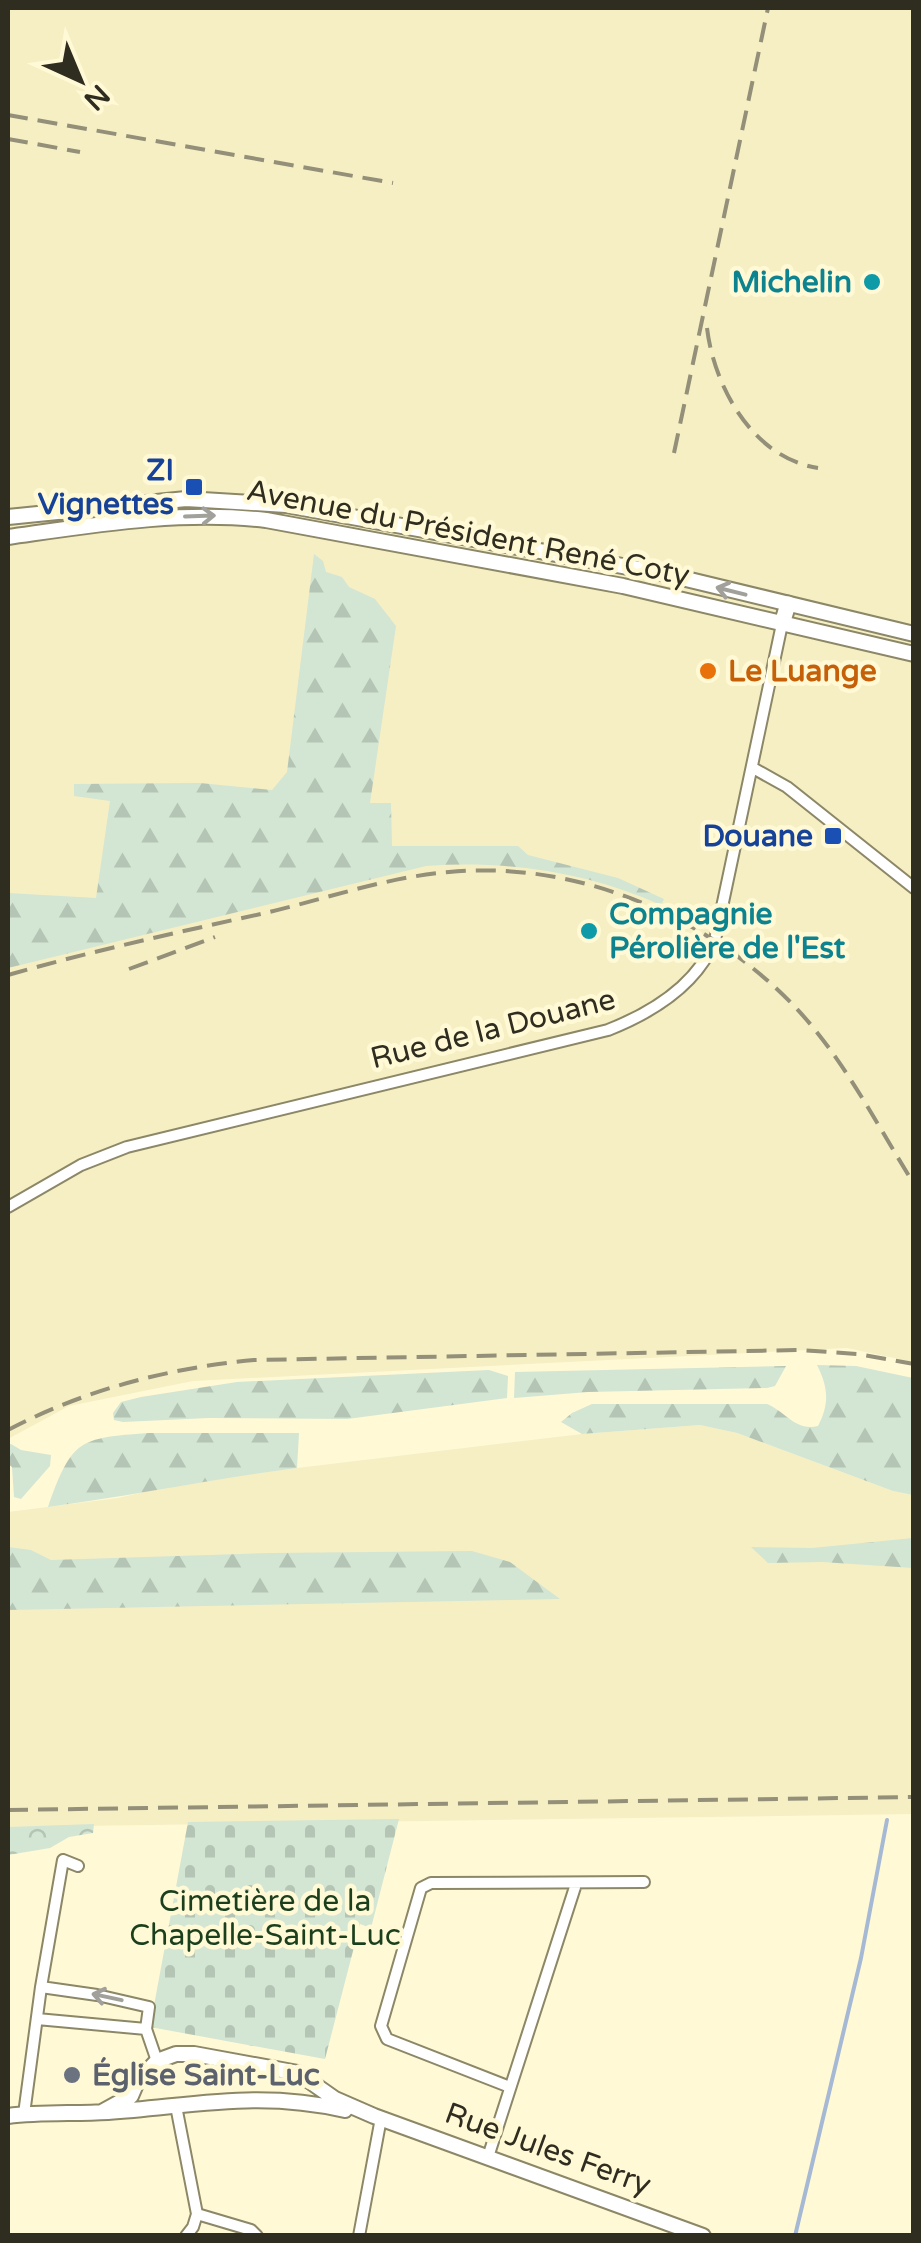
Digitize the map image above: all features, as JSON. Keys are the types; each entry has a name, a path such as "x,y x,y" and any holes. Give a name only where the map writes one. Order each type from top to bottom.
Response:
{"main road":[{"name":"Avenue du Président René Coty","path":"8,517 186,498 286,505 660,574 914,634"},
{"name":"Avenue du Président René Coty","path":"8,537 159,518 213,515 260,520 623,586 914,654"},
{"path":"782,624 788,604"},
{"name":"Rue Jules Ferry","path":"102,2112 131,2096 157,2061 176,2054 298,2073 335,2099 378,2117 703,2236"},
{"path":"304,2100 313,2093 310,2080"},
{"path":"131,2096 144,2109"},
{"name":"Rue Jules Ferry","path":"8,2116 257,2098 304,2100 378,2117"}],"street":[{"name":"Rue de la Douane","path":"8,1206 81,1165 127,1147 608,1030 651,1010 699,969 711,950 782,624"},
{"path":"753,768 787,786 914,888"},
{"path":"24,2114 63,1860 78,1866"},
{"path":"510,2086 387,2039 381,2026 421,1888 430,1883 644,1882"},
{"path":"488,2157 576,1884"},
{"path":"41,1988 149,2007 146,2029 157,2061"},
{"path":"37,2019 146,2029"},
{"path":"176,2106 197,2214 186,2236"},
{"path":"360,2236 378,2117"},
{"path":"197,2214 250,2230 257,2236"}],"shaded area":[{"path":"8,8 913,8 913,1362 847,1348 193,1381 69,1406 8,1439"},
{"path":"700,1425 737,1433 913,1495 913,1814 8,1827 8,1512 297,1468 582,1434"}],"green space":[{"path":"314,554 323,561 326,572 342,577 349,587 375,599 396,626 370,803 391,803 392,846 518,846 528,855 618,878 664,899 661,905 605,884 546,871 486,865 426,866 8,968 8,893 96,898 110,801 74,796 74,784 200,783 272,790 287,772"},
{"path":"817,1365 856,1366 913,1378 913,1495 737,1433 700,1425 582,1434 561,1422 592,1404 767,1404 797,1424 818,1426 826,1395"},
{"path":"786,1366 775,1386 767,1388 588,1392 514,1398 515,1372"},
{"path":"489,1370 508,1376 507,1398 347,1419 123,1422 114,1420 113,1413 121,1402 141,1397 237,1382"},
{"path":"148,1433 299,1433 297,1468 48,1507 64,1468 81,1447 106,1437"},
{"path":"11,1444 21,1450 51,1455 50,1466 21,1499 14,1497 12,1467 8,1464"},
{"path":"913,1538 913,1568 768,1563 751,1547 812,1548"},
{"path":"8,1547 31,1550 51,1560 472,1551 510,1562 560,1599 8,1610"},
{"name":"Cimetière de la Chapelle-Saint-Luc","path":"399,1819 371,1928 360,1924 325,2059 150,2027 188,1822"},
{"path":"94,1824 93,1833 69,1837 50,1848 8,1855 8,1827"}],"waterway":[{"path":"795,2236 861,1958 887,1820"}],"railway":[{"path":"674,453 768,8"},
{"path":"8,115 393,183"},
{"path":"8,139 80,152"},
{"path":"707,328 728,396 756,435 795,462 818,468"},
{"path":"8,975 379,883 449,872 545,875 638,901 682,921 761,975 796,1008 829,1049 914,1184"},
{"path":"129,969 215,937"},
{"path":"8,1430 66,1403 127,1383 254,1360 800,1350 858,1354 914,1364"},
{"path":"8,1810 914,1797"}],"place":[{"name":"Michelin","path":"872,282"},
{"name":"ZI Vignettes","path":"194,487"},
{"name":"Le Luange","path":"708,671"},
{"name":"Douane","path":"833,836"},
{"name":"Compagnie Pérolière de l'Est","path":"589,931"},
{"name":"Église Saint-Luc","path":"72,2075"}]}
